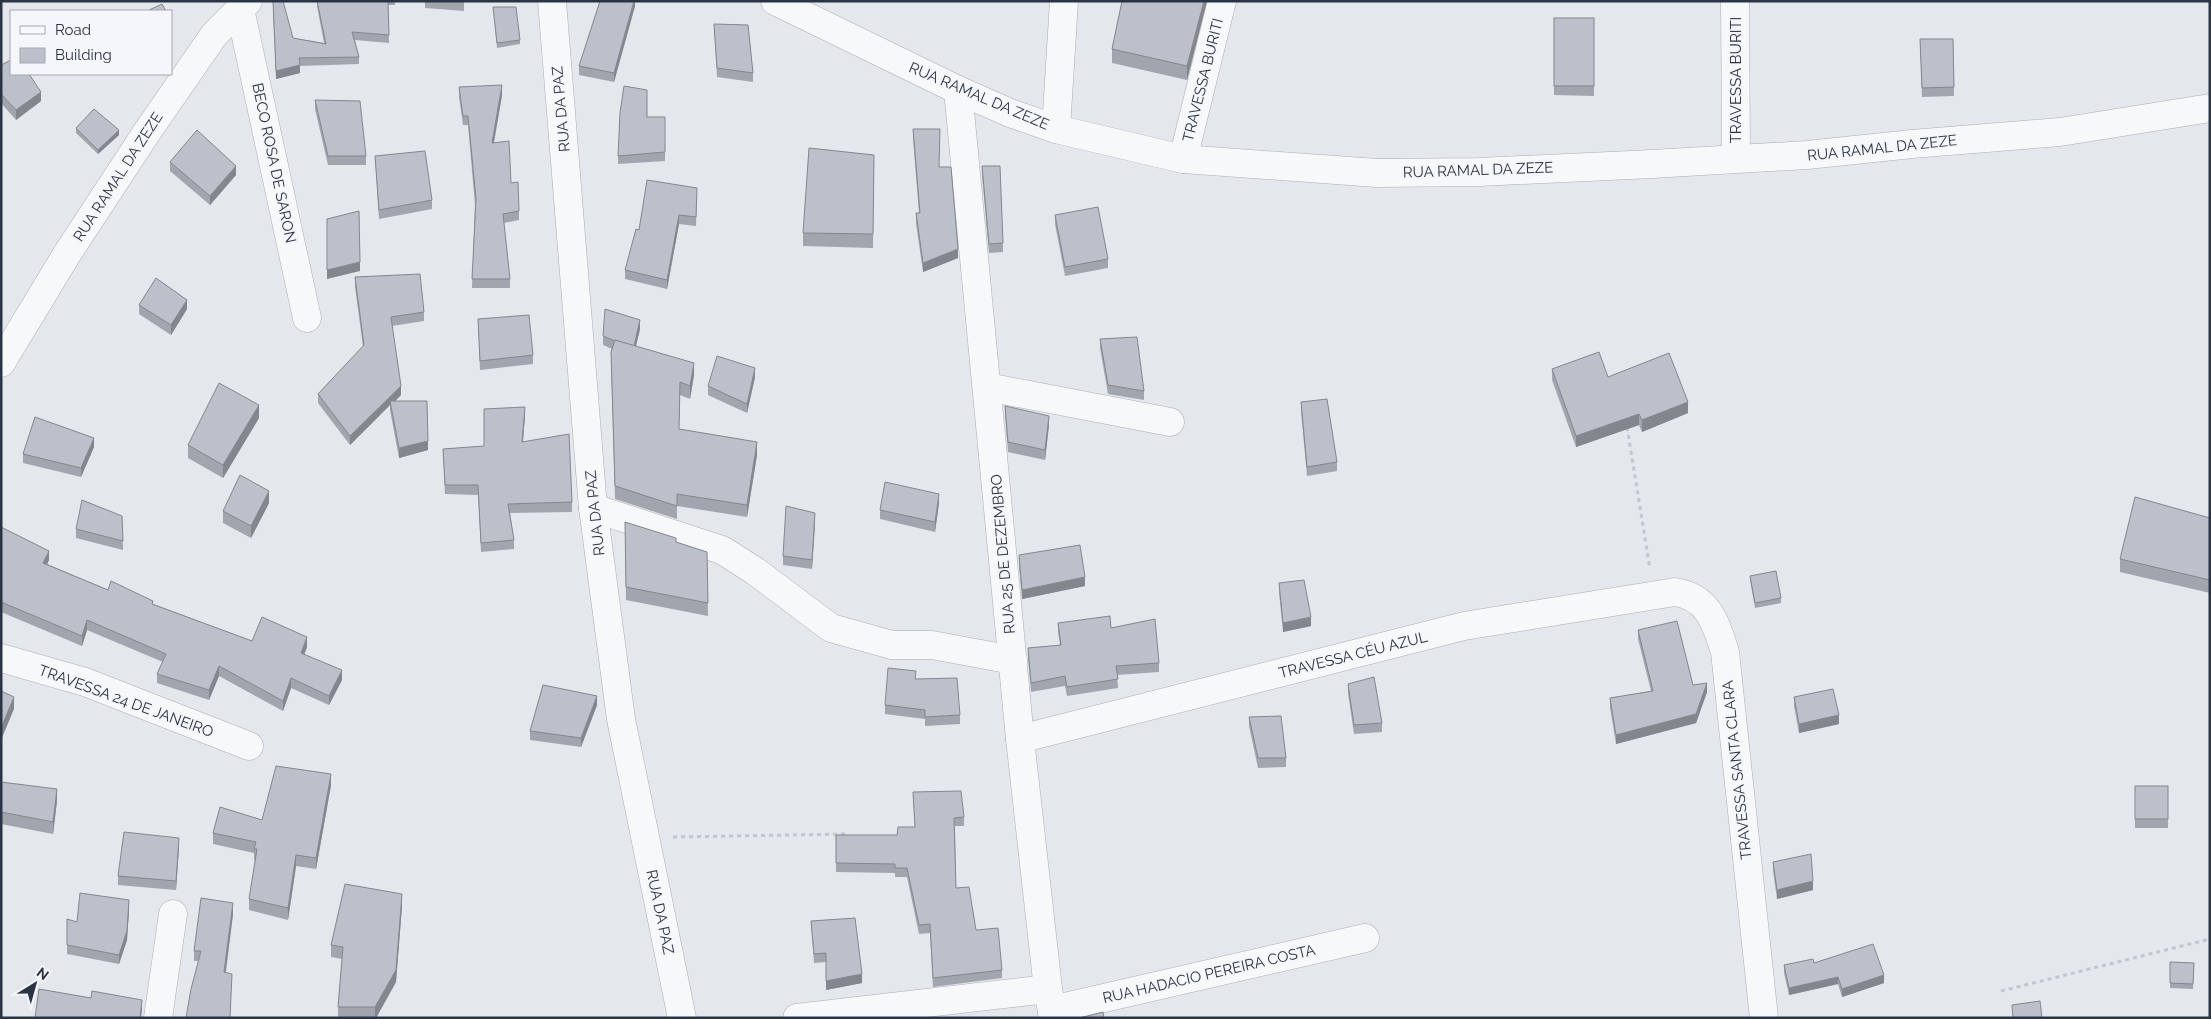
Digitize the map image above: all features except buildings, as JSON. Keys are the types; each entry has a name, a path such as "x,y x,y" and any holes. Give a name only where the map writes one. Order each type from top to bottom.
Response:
{"street":[{"name":"RUA DA PAZ","path":"552,1 593,508 621,719 682,1018"},
{"name":"RUA RAMAL DA ZEZE","path":"775,1 958,90 1010,113 1056,129 1183,159 1377,173 1488,171 1807,155 2060,132 2210,108"},
{"path":"1056,129 1064,1"},
{"name":"TRAVESSA BURITI","path":"1183,159 1222,1"},
{"name":"TRAVESSA BURITI","path":"1735,1 1736,158"},
{"name":"RUA RAMAL DA ZEZE","path":"1,363 67,254 147,132 214,35 244,5"},
{"name":"BECO ROSA DE SARON","path":"244,5 307,318"},
{"name":"RUA 25 DE DEZEMBRO","path":"958,90 1020,740 1051,1006"},
{"path":"987,387 1170,422"},
{"path":"593,508 722,550 766,579 831,628 892,645 932,645 1013,660"},
{"name":"TRAVESSA CÉU AZUL","path":"1020,740 1464,626 1675,592 1690,594"},
{"name":"TRAVESSA SANTA CLARA","path":"1690,594 1700,602 1716,623 1725,652 1764,1018"},
{"name":"TRAVESSA 24 DE JANEIRO","path":"1,658 85,682 249,746"},
{"path":"158,1018 173,914"},
{"name":"RUA HADACIO PEREIRA COSTA","path":"797,1018 1051,1006 1365,938"}],"path":[{"path":"1627,426 1654,595"},
{"path":"645,838 848,834"},
{"path":"2000,991 2210,939"}]}
